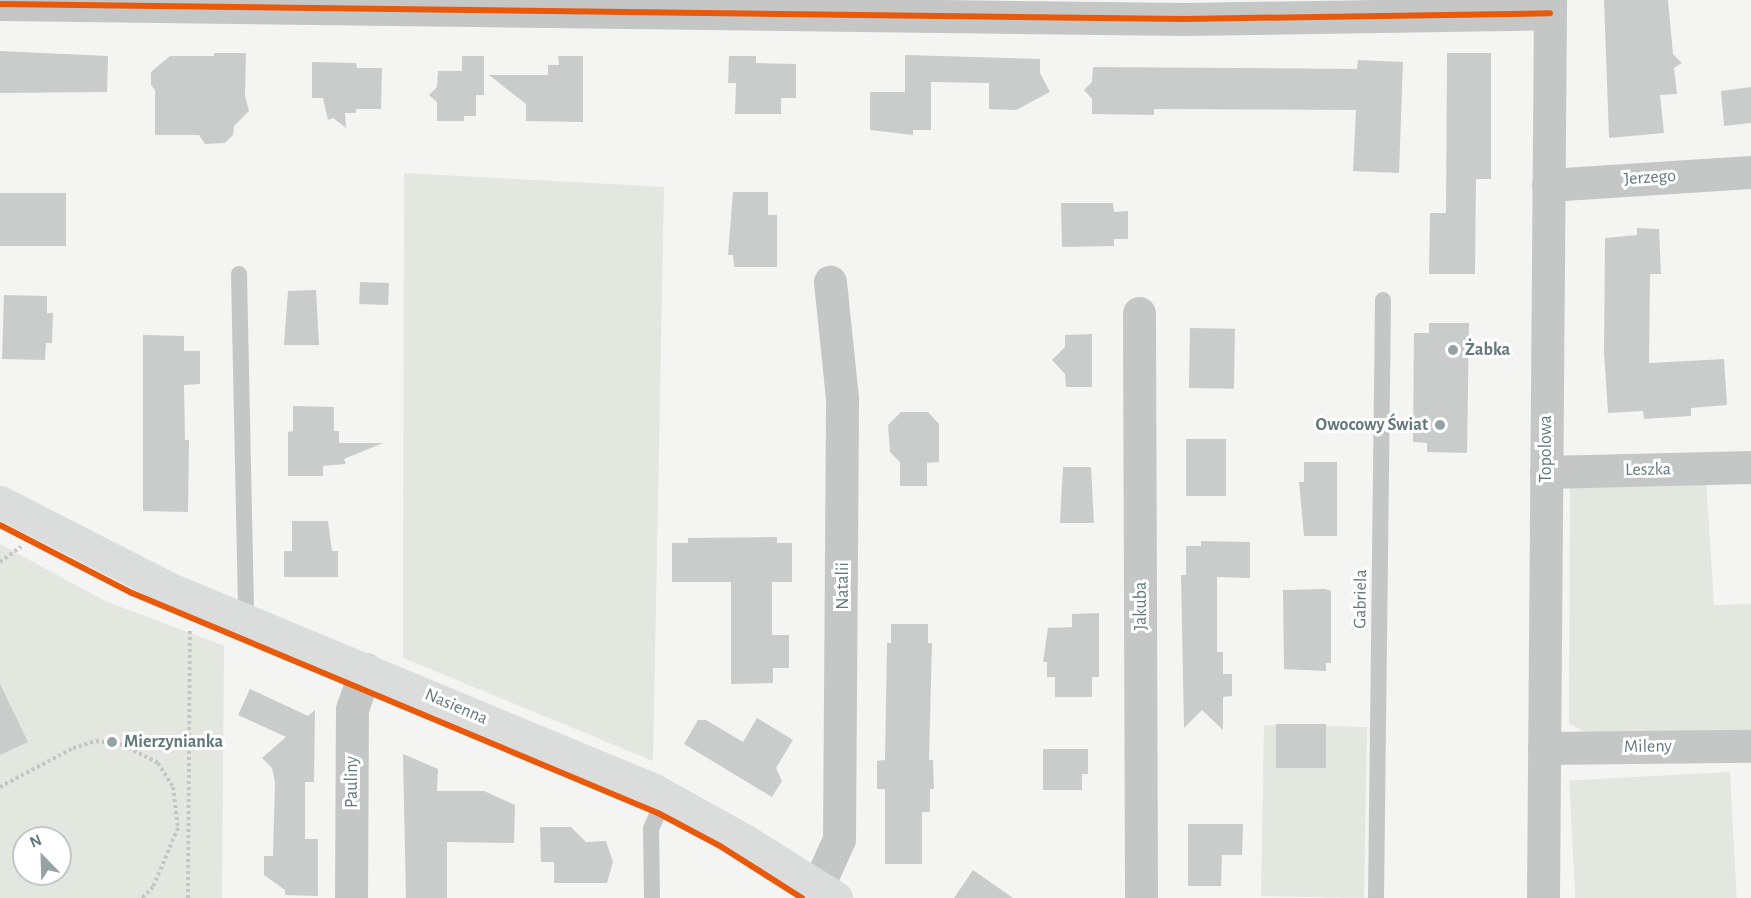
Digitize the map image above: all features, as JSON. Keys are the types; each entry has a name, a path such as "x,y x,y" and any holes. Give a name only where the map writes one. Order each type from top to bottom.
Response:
{"street":[{"path":"0,4 1184,19 1550,7"},
{"name":"Topolowa","path":"1543,898 1550,7"},
{"name":"Jerzego","path":"1548,185 1751,172"},
{"name":"Natalii","path":"827,892 839,839 842,398 830,282"},
{"name":"Jakuba","path":"1139,313 1141,898"},
{"name":"Leszka","path":"1546,472 1751,468"},
{"name":"Nasienna","path":"0,502 108,560 665,796 827,892"},
{"name":"Pauliny","path":"351,898 352,709 366,669"},
{"name":"Mileny","path":"1544,748 1751,746"}],"lane":[{"path":"239,274 246,620"},
{"name":"Gabriela","path":"1376,898 1383,300"},
{"path":"652,898 651,829 665,796"}],"path":[{"path":"0,562 30,541"},
{"path":"188,898 190,617"},
{"path":"0,787 73,748 96,741 123,744 158,763 173,787 178,828 153,887 142,898"}],"shaded area":[{"path":"404,173 664,187 653,761 403,658"},
{"path":"1706,480 1714,605 1751,604 1751,734 1590,735 1569,723 1570,482"},
{"name":"Mierzynianka","path":"0,544 105,601 224,646 222,898 0,898"},
{"path":"1264,725 1367,727 1364,898 1261,896"},
{"path":"1730,772 1737,898 1575,898 1569,780"}],"building":[{"path":"1604,0 1668,0 1673,54 1682,63 1674,68 1677,94 1660,95 1664,133 1609,138"},
{"path":"0,51 108,56 107,92 0,93"},
{"path":"214,53 246,53 245,95 249,111 234,126 233,135 225,143 205,144 199,135 155,135 155,90 151,85 151,72 170,56 214,56"},
{"path":"1447,53 1491,53 1491,179 1476,179 1475,274 1429,274 1430,213 1446,213"},
{"path":"905,55 1040,59 1040,73 1050,92 1016,110 989,109 989,83 931,82 931,130 913,130 913,135 870,130 870,92 905,92"},
{"path":"462,56 484,56 484,95 476,95 476,116 464,116 464,121 437,121 437,102 429,95 437,87 438,71 462,71"},
{"path":"558,56 583,56 583,122 526,121 526,104 489,75 548,75 548,65 559,65"},
{"path":"729,56 756,56 756,63 796,64 796,98 781,98 781,114 735,114 736,83 728,83"},
{"path":"1358,60 1403,62 1399,173 1353,171 1356,110 1154,109 1154,115 1092,114 1092,99 1084,90 1092,82 1093,67 1357,69"},
{"path":"312,62 356,63 357,68 382,68 381,109 356,109 356,113 345,113 346,128 333,118 328,120 323,98 312,98"},
{"path":"1751,87 1751,123 1724,126 1721,91"},
{"path":"733,192 768,192 768,215 777,215 777,267 734,267 733,255 728,255"},
{"path":"0,193 66,193 66,246 0,246"},
{"path":"1061,203 1113,203 1114,212 1128,211 1128,239 1114,239 1114,246 1062,247"},
{"path":"1637,228 1659,229 1661,274 1650,274 1649,363 1724,359 1727,405 1691,408 1691,416 1644,419 1643,411 1608,413 1604,352 1605,238 1637,235"},
{"path":"360,282 389,283 388,305 359,304"},
{"path":"316,290 319,345 284,345 288,291"},
{"path":"4,295 47,296 47,313 53,313 52,343 46,343 45,360 2,359"},
{"path":"1429,323 1469,323 1467,453 1427,452 1427,443 1413,442 1414,333 1429,333"},
{"path":"1190,328 1235,329 1234,389 1189,388"},
{"path":"1092,334 1092,387 1066,387 1065,374 1052,360 1065,347 1065,335"},
{"path":"143,335 184,336 184,351 200,351 200,384 184,385 185,440 189,440 188,512 143,511"},
{"path":"293,406 334,407 334,431 339,431 339,443 383,443 344,459 346,464 323,466 323,476 288,476 288,432 293,431"},
{"path":"901,412 928,412 939,424 939,462 927,463 927,486 900,486 900,462 890,452 888,425"},
{"path":"1186,439 1226,439 1226,496 1186,496"},
{"path":"1304,462 1337,462 1337,536 1304,536 1299,482 1304,482"},
{"path":"1063,467 1091,467 1094,523 1060,523"},
{"path":"292,521 328,521 332,551 338,551 338,577 284,577 284,551 292,551"},
{"path":"777,537 777,543 792,543 792,582 772,582 772,635 789,635 789,668 773,668 773,683 731,684 731,582 672,582 672,543 688,543 688,538"},
{"path":"1201,541 1250,542 1250,578 1217,577 1217,652 1223,652 1223,674 1232,674 1232,696 1223,697 1223,730 1202,710 1184,728 1181,575 1186,575 1186,546 1201,546"},
{"path":"1325,589 1331,591 1331,663 1326,663 1326,671 1284,669 1283,590"},
{"path":"1099,613 1099,677 1092,677 1092,697 1055,697 1055,677 1047,677 1047,662 1043,662 1048,628 1072,627 1072,614"},
{"path":"891,624 928,624 928,643 932,643 929,760 933,760 934,789 930,789 930,812 922,812 922,864 885,864 885,789 877,789 877,761 885,760 887,643 891,643"},
{"path":"0,684 28,742 0,755"},
{"path":"250,689 308,716 315,710 314,782 305,782 305,839 318,839 318,896 285,895 285,890 264,875 264,856 273,856 275,782 272,768 262,758 286,737 238,715"},
{"path":"757,718 793,740 776,768 782,781 772,797 684,744 698,720 706,720 743,742"},
{"path":"1276,724 1326,724 1326,768 1276,768"},
{"path":"1043,749 1088,749 1088,774 1082,774 1082,790 1043,790"},
{"path":"403,754 438,769 437,791 484,791 515,805 514,843 447,842 447,898 406,898"},
{"path":"1188,824 1243,824 1242,855 1222,855 1221,886 1188,886"},
{"path":"540,827 571,827 586,842 606,841 613,862 607,883 554,883 554,862 541,862"},
{"path":"973,870 1013,898 954,898"}],"cycle path":[{"path":"0,4 1184,19 1550,13"},
{"path":"0,525 132,593 658,813 720,846 802,898"}],"place":[{"name":"Żabka","path":"1453,350"},
{"name":"Owocowy Świat","path":"1440,425"},
{"name":"Mierzynianka","path":"112,742"}]}
